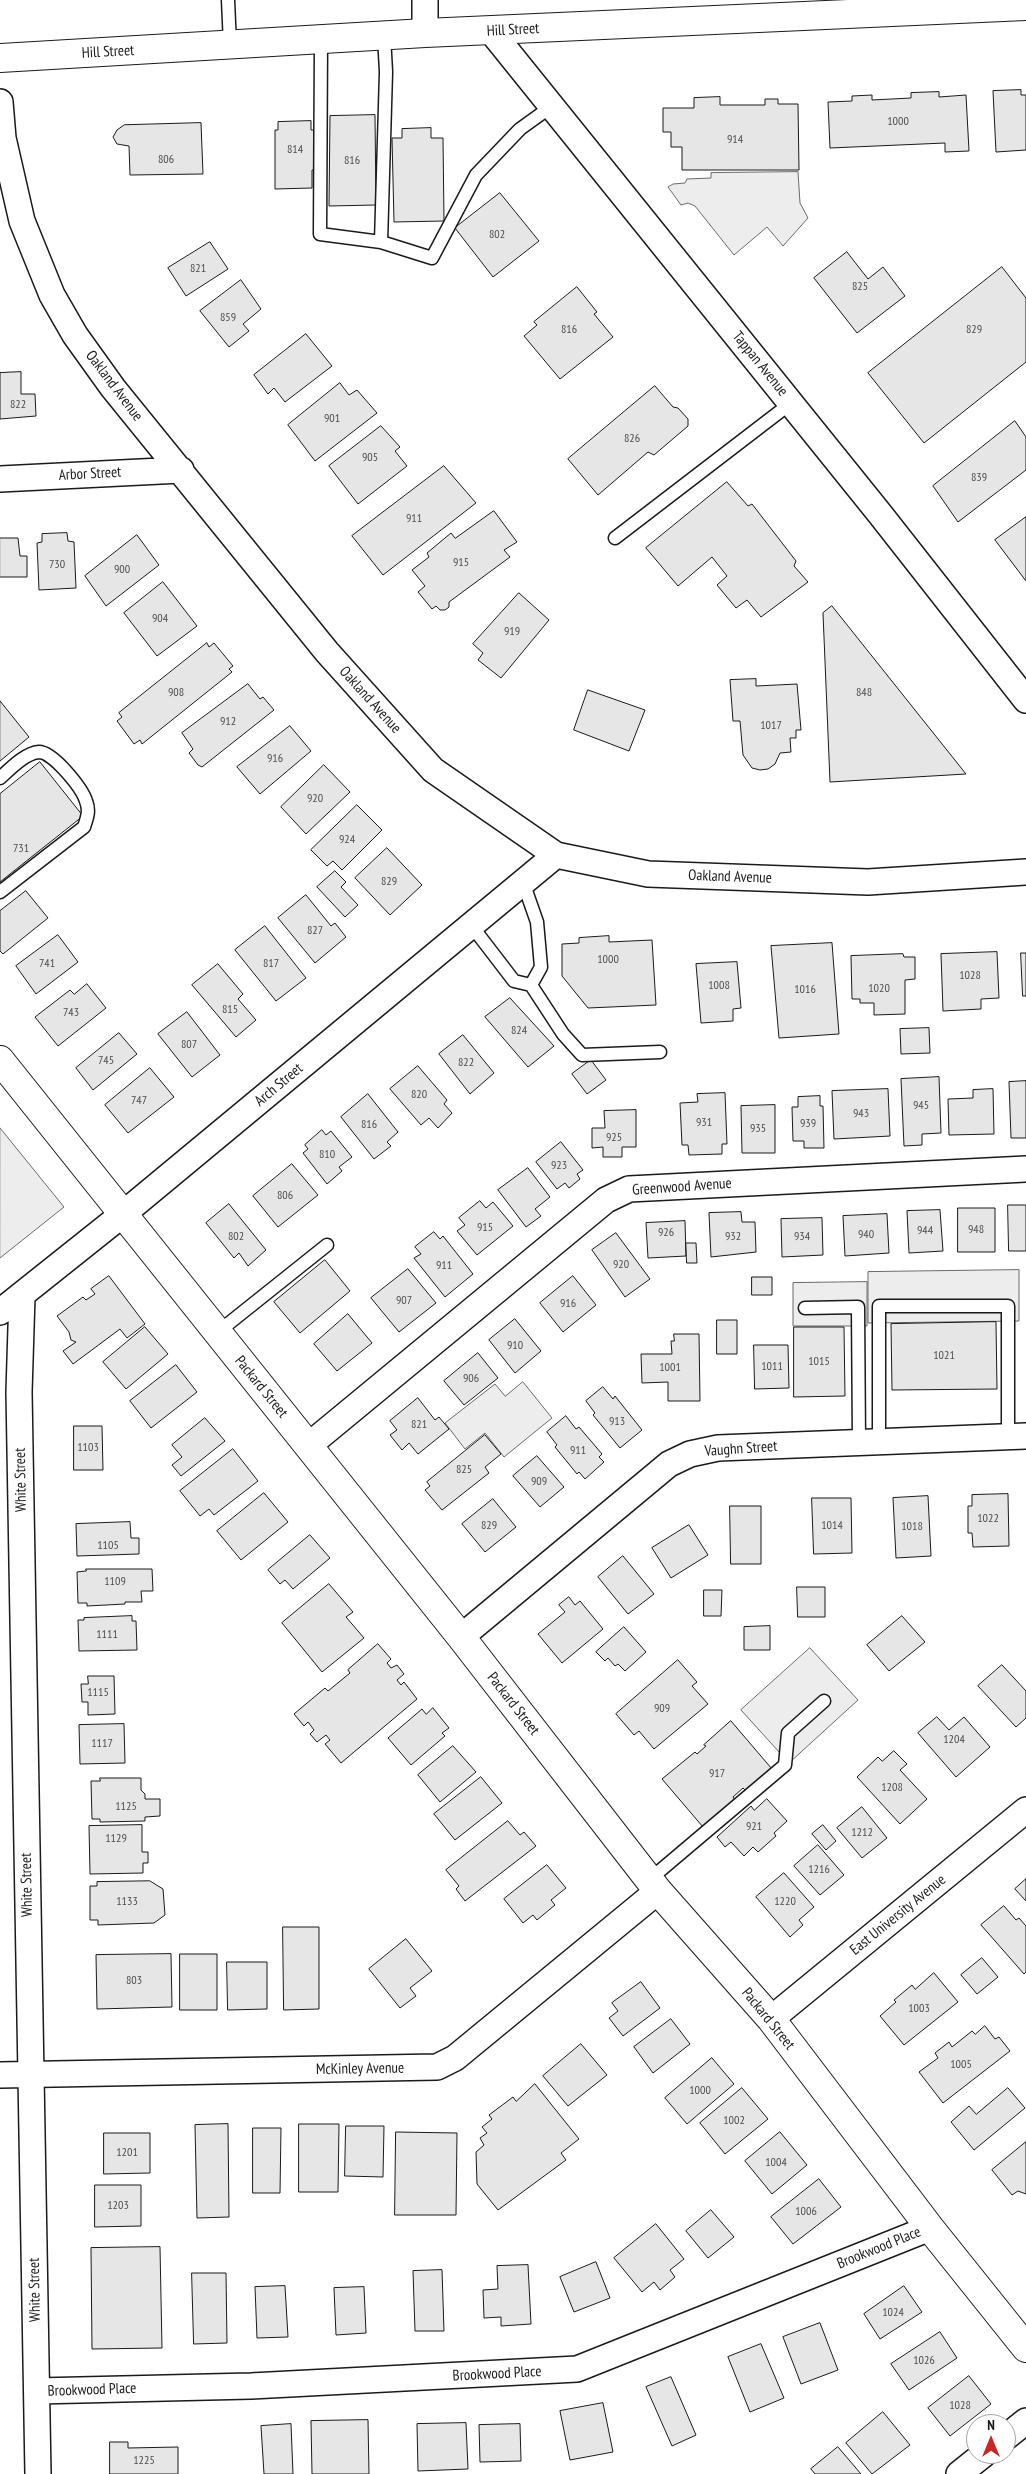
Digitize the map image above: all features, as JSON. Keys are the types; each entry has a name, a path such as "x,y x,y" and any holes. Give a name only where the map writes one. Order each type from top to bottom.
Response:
{"main road":[{"name":"Hill Street","path":"0,58 384,35 1026,6"},
{"name":"Packard Street","path":"0,1060 461,1637 654,1886 770,2020 930,2228 1026,2348"}],"street":[{"path":"425,0 425,33"},
{"name":"Tappan Avenue","path":"491,31 791,403 1026,700"},
{"name":"Oakland Avenue","path":"0,102 3,138 22,221 52,295 75,335 113,388 327,652 433,770 556,855 658,875 868,882 1026,872"},
{"name":"Arbor Street","path":"0,479 180,470"},
{"name":"Arch Street","path":"0,1312 123,1214 556,855"},
{"name":"Greenwood Avenue","path":"308,1446 606,1200 629,1189 1026,1169"},
{"name":"White Street","path":"22,1296 10,1392 30,2075 38,2474"},
{"name":"Vaughn Street","path":"461,1637 669,1464 690,1454 718,1448 1017,1436"},
{"name":"East University Avenue","path":"770,2020 1026,1810"},
{"name":"McKinley Avenue","path":"0,2075 437,2068 455,2058 654,1886"},
{"name":"Brookwood Place","path":"37,2391 261,2385 577,2369 930,2228"},
{"path":"1016,2429 1026,2421"},
{"path":"959,2474 972,2464"}],"lane":[{"path":"228,0 230,45"},
{"path":"381,242 386,72 384,35"},
{"path":"321,40 320,234 381,242 432,258 476,175 520,129 552,106"},
{"path":"615,538 791,403"},
{"path":"0,778 28,755 37,752 46,753 59,763 86,800 89,815 84,827 0,892"},
{"path":"523,882 537,922 540,967 531,985"},
{"path":"471,925 514,981 531,985 563,1034 582,1055 660,1052"},
{"path":"218,1332 327,1245"},
{"path":"869,1443 878,1306 1008,1306 1017,1436"},
{"path":"805,1308 858,1307 869,1443"},
{"path":"654,1886 785,1765 788,1733 824,1701"}],"shaded area":[{"path":"798,172 800,203 808,218 783,246 767,227 734,255 695,206 688,203 681,205 668,187 673,184 685,183 687,179 711,178 711,173"},
{"path":"0,1128 64,1207 0,1258"},
{"path":"1019,1270 1019,1321 868,1323 868,1272"},
{"path":"867,1282 867,1326 793,1326 793,1283"},
{"path":"523,1382 552,1418 504,1457 485,1433 465,1449 445,1423 495,1384 505,1396"},
{"path":"810,1648 858,1700 789,1763 741,1710"}],"building":[{"path":"1021,90 1021,95 1026,95 1026,150 996,152 993,91"},
{"path":"939,92 939,97 966,95 969,151 945,152 945,143 830,148 828,102 852,101 852,96 872,95 872,100 911,98 911,93"},
{"path":"720,97 720,105 765,105 765,99 778,99 778,104 798,104 799,170 682,170 682,147 671,147 671,132 663,132 663,108 694,108 694,98"},
{"path":"375,115 376,205 329,206 330,116"},
{"path":"311,121 311,130 315,130 315,170 312,170 312,188 275,189 275,130 278,130 278,122"},
{"path":"201,123 203,174 130,175 129,146 117,144 113,137 117,130 124,125"},
{"path":"431,128 431,138 443,138 444,221 394,222 392,138 402,138 402,129"},
{"path":"500,193 539,241 493,277 455,228"},
{"path":"210,242 228,269 186,296 168,268"},
{"path":"847,252 868,279 883,267 905,296 857,333 814,278"},
{"path":"1002,267 1026,298 1026,362 924,443 868,373"},
{"path":"241,280 261,309 243,324 249,331 229,347 200,311"},
{"path":"577,287 597,312 594,314 613,337 560,379 524,336 537,325 534,322"},
{"path":"306,334 332,366 285,402 274,388 268,394 254,375"},
{"path":"21,372 21,394 35,394 36,416 0,419 0,373"},
{"path":"340,383 349,395 357,390 377,413 315,461 288,425"},
{"path":"655,386 673,407 678,408 688,419 688,426 654,455 648,452 598,495 568,459"},
{"path":"1015,421 1026,437 1026,470 958,522 933,486"},
{"path":"381,426 400,447 395,451 407,466 358,504 329,466"},
{"path":"444,466 476,503 383,575 352,536"},
{"path":"727,482 748,506 752,504 796,561 794,566 808,582 761,617 747,600 736,608 717,585 727,576 712,557 678,586 646,548"},
{"path":"494,511 517,542 504,550 510,557 449,602 449,607 445,610 440,610 436,606 432,609 418,592 425,586 412,570 429,557 427,553 451,533 455,538"},
{"path":"1026,517 1026,581 995,540"},
{"path":"67,533 68,541 74,542 76,588 39,590 37,543 42,542 42,534"},
{"path":"137,535 159,565 106,606 85,576"},
{"path":"0,538 18,538 20,556 27,556 27,577 0,577"},
{"path":"163,582 197,626 157,656 124,613"},
{"path":"519,593 549,620 501,678 478,660 483,653 473,644"},
{"path":"832,606 966,774 830,782 823,613"},
{"path":"207,643 209,647 214,643 233,666 229,669 232,672 142,744 140,740 134,744 117,721 122,717 119,713"},
{"path":"756,679 756,686 797,684 801,730 796,730 796,738 790,738 791,752 780,753 775,764 768,769 760,770 752,768 743,755 740,721 733,721 730,680"},
{"path":"248,684 260,699 263,697 274,710 202,767 198,765 189,753 193,749 182,733"},
{"path":"588,690 645,710 629,751 574,730"},
{"path":"0,701 29,737 0,761"},
{"path":"290,726 311,751 260,794 237,767"},
{"path":"40,762 83,816 0,882 0,794"},
{"path":"324,765 350,792 306,834 281,807"},
{"path":"357,805 382,830 342,870 333,861 327,866 311,850"},
{"path":"387,848 422,885 390,915 355,878"},
{"path":"335,871 346,882 341,887 358,905 345,917 317,887"},
{"path":"26,891 48,918 3,954 0,951 0,911"},
{"path":"306,895 331,926 335,923 346,937 315,963 278,918"},
{"path":"265,926 306,978 276,1001 235,950"},
{"path":"58,935 78,962 36,994 16,966"},
{"path":"609,936 609,942 652,940 656,1005 588,1008 562,976 562,944 579,943 579,938"},
{"path":"832,943 839,1034 779,1038 771,946"},
{"path":"997,952 999,998 981,999 981,1009 943,1011 941,954"},
{"path":"1021,953 1026,953 1026,996 1023,996"},
{"path":"903,954 904,957 915,957 915,979 905,980 905,1014 874,1015 874,1003 860,1003 860,999 852,999 851,956"},
{"path":"737,962 741,1008 733,1009 733,1021 701,1023 696,964"},
{"path":"218,964 243,994 238,999 256,1020 236,1037 192,985"},
{"path":"87,984 106,1008 58,1046 35,1017 70,990 74,994"},
{"path":"510,998 554,1046 528,1067 485,1017"},
{"path":"187,1012 220,1055 192,1077 158,1034"},
{"path":"929,1028 930,1053 901,1054 900,1029"},
{"path":"119,1033 137,1054 93,1090 76,1068"},
{"path":"463,1035 494,1073 470,1094 439,1054"},
{"path":"591,1060 606,1080 587,1094 572,1074"},
{"path":"418,1066 447,1100 444,1104 452,1113 438,1128 429,1118 421,1125 390,1089"},
{"path":"150,1068 174,1097 128,1133 105,1105"},
{"path":"939,1077 941,1133 922,1134 922,1145 904,1146 901,1079"},
{"path":"1026,1081 1026,1138 1011,1138 1009,1082"},
{"path":"888,1089 890,1136 834,1139 832,1091"},
{"path":"993,1089 994,1134 949,1135 948,1099 973,1098 973,1090"},
{"path":"725,1093 727,1144 722,1144 722,1154 689,1155 688,1145 682,1145 680,1103 698,1102 697,1094"},
{"path":"368,1094 398,1132 387,1142 391,1146 374,1159 341,1117"},
{"path":"820,1096 820,1106 823,1106 824,1148 804,1148 804,1141 793,1141 792,1107 798,1107 798,1097"},
{"path":"775,1105 775,1153 742,1153 741,1106"},
{"path":"636,1110 636,1147 622,1147 622,1157 603,1157 603,1147 592,1148 592,1128 605,1128 604,1111"},
{"path":"322,1130 326,1135 331,1131 352,1157 339,1167 342,1171 327,1184 303,1153 308,1149 305,1145"},
{"path":"561,1142 583,1170 577,1174 580,1179 569,1188 565,1183 557,1189 536,1162"},
{"path":"292,1164 318,1195 278,1227 253,1196"},
{"path":"528,1168 550,1197 535,1209 541,1216 526,1227 498,1190"},
{"path":"480,1201 486,1208 493,1202 513,1226 477,1255 457,1231 465,1225 459,1218"},
{"path":"229,1204 266,1250 248,1266 239,1253 234,1258 206,1223"},
{"path":"1008,1205 1026,1205 1026,1251 1009,1251"},
{"path":"958,1208 995,1208 995,1252 958,1252"},
{"path":"940,1210 943,1251 909,1253 907,1211"},
{"path":"741,1212 742,1222 755,1222 756,1252 711,1257 709,1213"},
{"path":"887,1214 889,1253 845,1256 843,1216"},
{"path":"822,1218 823,1255 782,1257 781,1219"},
{"path":"685,1221 686,1256 648,1258 646,1223"},
{"path":"434,1232 440,1239 443,1236 473,1274 445,1297 414,1258 421,1254 415,1247"},
{"path":"616,1233 650,1279 625,1297 592,1250"},
{"path":"686,1243 696,1243 697,1263 687,1263"},
{"path":"325,1260 350,1291 300,1333 274,1302"},
{"path":"408,1269 436,1303 399,1332 371,1298"},
{"path":"109,1276 145,1324 127,1338 120,1329 73,1364 63,1351 76,1342 71,1340 69,1332 57,1316 83,1297 86,1300 95,1294 91,1289"},
{"path":"573,1276 596,1305 563,1332 540,1303"},
{"path":"752,1277 772,1277 772,1295 752,1295"},
{"path":"348,1314 372,1343 337,1371 314,1344"},
{"path":"515,1319 541,1351 515,1373 489,1340"},
{"path":"717,1320 737,1320 737,1354 717,1354"},
{"path":"996,1322 997,1389 892,1390 891,1324"},
{"path":"145,1327 168,1354 126,1389 103,1362"},
{"path":"794,1327 844,1327 845,1396 794,1397"},
{"path":"674,1334 699,1334 700,1401 668,1401 668,1382 642,1383 641,1354 672,1354 671,1341 674,1341"},
{"path":"754,1345 788,1345 789,1388 755,1389"},
{"path":"478,1353 498,1378 464,1405 444,1381"},
{"path":"176,1365 197,1392 151,1428 130,1401"},
{"path":"603,1387 613,1399 615,1396 642,1430 620,1448 593,1415 595,1413 586,1401"},
{"path":"418,1398 435,1420 439,1417 449,1429 418,1454 409,1443 402,1450 390,1435 397,1430 390,1421"},
{"path":"566,1416 576,1429 579,1427 602,1454 599,1457 604,1462 585,1479 579,1472 577,1474 555,1447 557,1445 547,1432"},
{"path":"205,1418 225,1441 181,1476 172,1465 182,1457 172,1445"},
{"path":"74,1426 102,1426 103,1470 74,1470"},
{"path":"485,1435 501,1454 485,1467 489,1473 442,1510 425,1490 430,1486 427,1482"},
{"path":"233,1449 258,1481 214,1515 209,1509 200,1516 180,1491"},
{"path":"537,1456 564,1487 540,1507 513,1476"},
{"path":"264,1493 288,1522 241,1560 217,1531"},
{"path":"1008,1494 1009,1546 973,1547 972,1533 968,1533 968,1506 972,1506 972,1495"},
{"path":"928,1496 931,1556 896,1558 893,1498"},
{"path":"812,1498 851,1498 852,1553 814,1554"},
{"path":"493,1499 516,1527 485,1552 462,1524"},
{"path":"730,1506 761,1506 761,1564 731,1564"},
{"path":"130,1522 131,1538 139,1538 139,1554 77,1556 76,1524"},
{"path":"689,1525 708,1555 671,1578 652,1548"},
{"path":"310,1535 330,1558 293,1589 285,1580 280,1584 268,1570"},
{"path":"623,1556 654,1594 628,1614 598,1577"},
{"path":"86,1569 152,1569 153,1591 141,1591 142,1602 87,1606 87,1603 78,1603 77,1572 86,1571"},
{"path":"329,1584 353,1612 346,1617 364,1638 322,1672 282,1623"},
{"path":"797,1587 825,1587 825,1617 798,1617"},
{"path":"704,1590 722,1590 721,1616 704,1616"},
{"path":"569,1597 575,1605 580,1601 603,1629 562,1663 538,1634 565,1612 559,1605"},
{"path":"132,1616 132,1621 136,1621 137,1650 79,1651 78,1620 84,1620 84,1618"},
{"path":"902,1616 925,1642 889,1671 867,1645"},
{"path":"770,1626 770,1650 744,1650 744,1627"},
{"path":"624,1627 646,1652 625,1671 618,1664 615,1666 608,1658 605,1661 596,1652"},
{"path":"378,1644 391,1659 387,1663 391,1668 397,1665 404,1674 397,1680 401,1685 404,1682 417,1699 341,1763 325,1744 330,1740 326,1735 317,1742 310,1734 314,1730 308,1722 304,1726 294,1714 325,1688 328,1691 350,1673 348,1670"},
{"path":"678,1660 697,1682 692,1686 708,1704 654,1749 639,1731 634,1735 616,1714"},
{"path":"1002,1665 1026,1691 1026,1718 1016,1727 978,1686"},
{"path":"88,1676 114,1676 115,1714 88,1715 88,1702 82,1702 81,1684 88,1684"},
{"path":"433,1708 449,1728 442,1733 445,1736 411,1765 388,1738 422,1709 426,1714"},
{"path":"937,1717 949,1730 964,1717 990,1747 956,1777 918,1733"},
{"path":"731,1721 772,1769 746,1791 743,1788 733,1797 735,1800 703,1827 662,1779 695,1752 697,1754 706,1746 704,1745"},
{"path":"124,1724 125,1763 80,1764 79,1725"},
{"path":"453,1746 476,1772 440,1802 418,1775"},
{"path":"894,1751 907,1764 900,1770 927,1799 900,1824 857,1777 878,1757 882,1761"},
{"path":"481,1777 502,1803 455,1840 434,1814"},
{"path":"100,1778 141,1778 141,1790 145,1794 145,1799 160,1799 160,1816 145,1817 145,1821 100,1822 100,1819 92,1819 91,1781 100,1781"},
{"path":"767,1799 787,1821 774,1833 776,1836 758,1852 753,1847 744,1856 731,1842 725,1847 717,1837 751,1806 754,1810"},
{"path":"862,1807 887,1838 862,1858 837,1828"},
{"path":"508,1821 520,1835 524,1832 536,1846 465,1901 456,1889 459,1886 446,1870"},
{"path":"142,1825 142,1852 148,1852 148,1863 143,1863 143,1873 90,1874 89,1826"},
{"path":"823,1825 836,1841 826,1850 812,1834"},
{"path":"818,1845 844,1875 820,1895 794,1866"},
{"path":"547,1865 566,1888 551,1900 555,1905 537,1920 533,1915 523,1923 504,1899"},
{"path":"784,1873 814,1907 799,1920 803,1925 790,1937 756,1897"},
{"path":"1026,1879 1026,1901 1015,1889"},
{"path":"150,1881 163,1889 165,1915 154,1923 98,1925 98,1920 90,1920 90,1886 97,1886 97,1882"},
{"path":"1004,1906 1016,1920 1019,1918 1026,1926 1026,1972 1024,1974 981,1925"},
{"path":"283,1927 319,1927 319,2009 284,2010"},
{"path":"406,1939 432,1971 410,1988 416,1996 400,2008 369,1969"},
{"path":"171,1954 172,2007 97,2009 96,1955"},
{"path":"180,1954 217,1954 217,2010 180,2010"},
{"path":"982,1958 998,1977 977,1994 961,1975"},
{"path":"227,1962 267,1962 267,2009 228,2010"},
{"path":"934,1973 958,2002 904,2045 880,2016 896,2002 894,2000 912,1985 915,1989"},
{"path":"641,1982 660,2008 623,2036 609,2018 618,2011 612,2003"},
{"path":"671,2019 690,2044 653,2073 634,2047"},
{"path":"985,2026 995,2039 999,2037 1010,2051 943,2103 919,2072 938,2058 935,2053 949,2042 952,2047 972,2031 975,2034"},
{"path":"581,2044 607,2075 568,2106 543,2076"},
{"path":"712,2058 734,2084 687,2124 665,2098"},
{"path":"535,2084 579,2139 561,2153 566,2160 498,2210 477,2184 476,2152 484,2145 480,2138 487,2133 482,2127 492,2119 489,2115 513,2097 516,2101"},
{"path":"742,2088 768,2119 725,2154 700,2123"},
{"path":"1008,2088 1025,2108 974,2150 951,2122 969,2106 976,2114"},
{"path":"228,2124 229,2217 197,2218 195,2125"},
{"path":"299,2124 339,2124 338,2192 299,2192"},
{"path":"346,2126 384,2126 383,2177 345,2176"},
{"path":"253,2128 281,2128 280,2193 253,2193"},
{"path":"396,2132 457,2133 456,2215 395,2215"},
{"path":"780,2132 807,2165 772,2194 745,2161"},
{"path":"104,2133 150,2133 150,2173 104,2174"},
{"path":"1026,2142 1026,2194 1018,2191 1012,2195 992,2170"},
{"path":"819,2179 841,2207 793,2244 771,2217"},
{"path":"95,2185 141,2185 141,2226 95,2227"},
{"path":"711,2210 734,2237 708,2258 686,2231"},
{"path":"656,2224 684,2259 670,2270 675,2277 660,2290 654,2282 642,2292 614,2258"},
{"path":"160,2247 162,2348 92,2349 91,2248"},
{"path":"596,2262 610,2298 574,2312 560,2277"},
{"path":"528,2265 531,2324 501,2326 501,2317 484,2318 483,2290 498,2289 497,2266"},
{"path":"442,2270 444,2331 415,2331 413,2271"},
{"path":"192,2273 226,2273 227,2343 194,2344"},
{"path":"285,2286 288,2337 257,2338 255,2287"},
{"path":"904,2286 922,2312 880,2339 864,2314"},
{"path":"364,2287 366,2333 336,2335 334,2288"},
{"path":"820,2323 838,2370 801,2384 783,2337"},
{"path":"940,2332 957,2358 909,2390 891,2364"},
{"path":"761,2344 784,2398 750,2412 728,2357"},
{"path":"969,2376 991,2404 978,2414 966,2414 966,2424 950,2436 928,2408"},
{"path":"671,2377 696,2435 672,2446 646,2387"},
{"path":"603,2403 613,2452 570,2460 560,2411"},
{"path":"883,2412 910,2445 872,2474 846,2443"},
{"path":"368,2420 369,2474 312,2474 311,2421"},
{"path":"466,2423 468,2469 418,2471 417,2424"},
{"path":"291,2424 293,2474 264,2474 261,2426"},
{"path":"520,2424 521,2461 480,2462 479,2425"},
{"path":"110,2442 128,2442 128,2448 178,2447 178,2474 110,2474"},
{"path":"838,2447 861,2474 815,2474 811,2469"}]}
